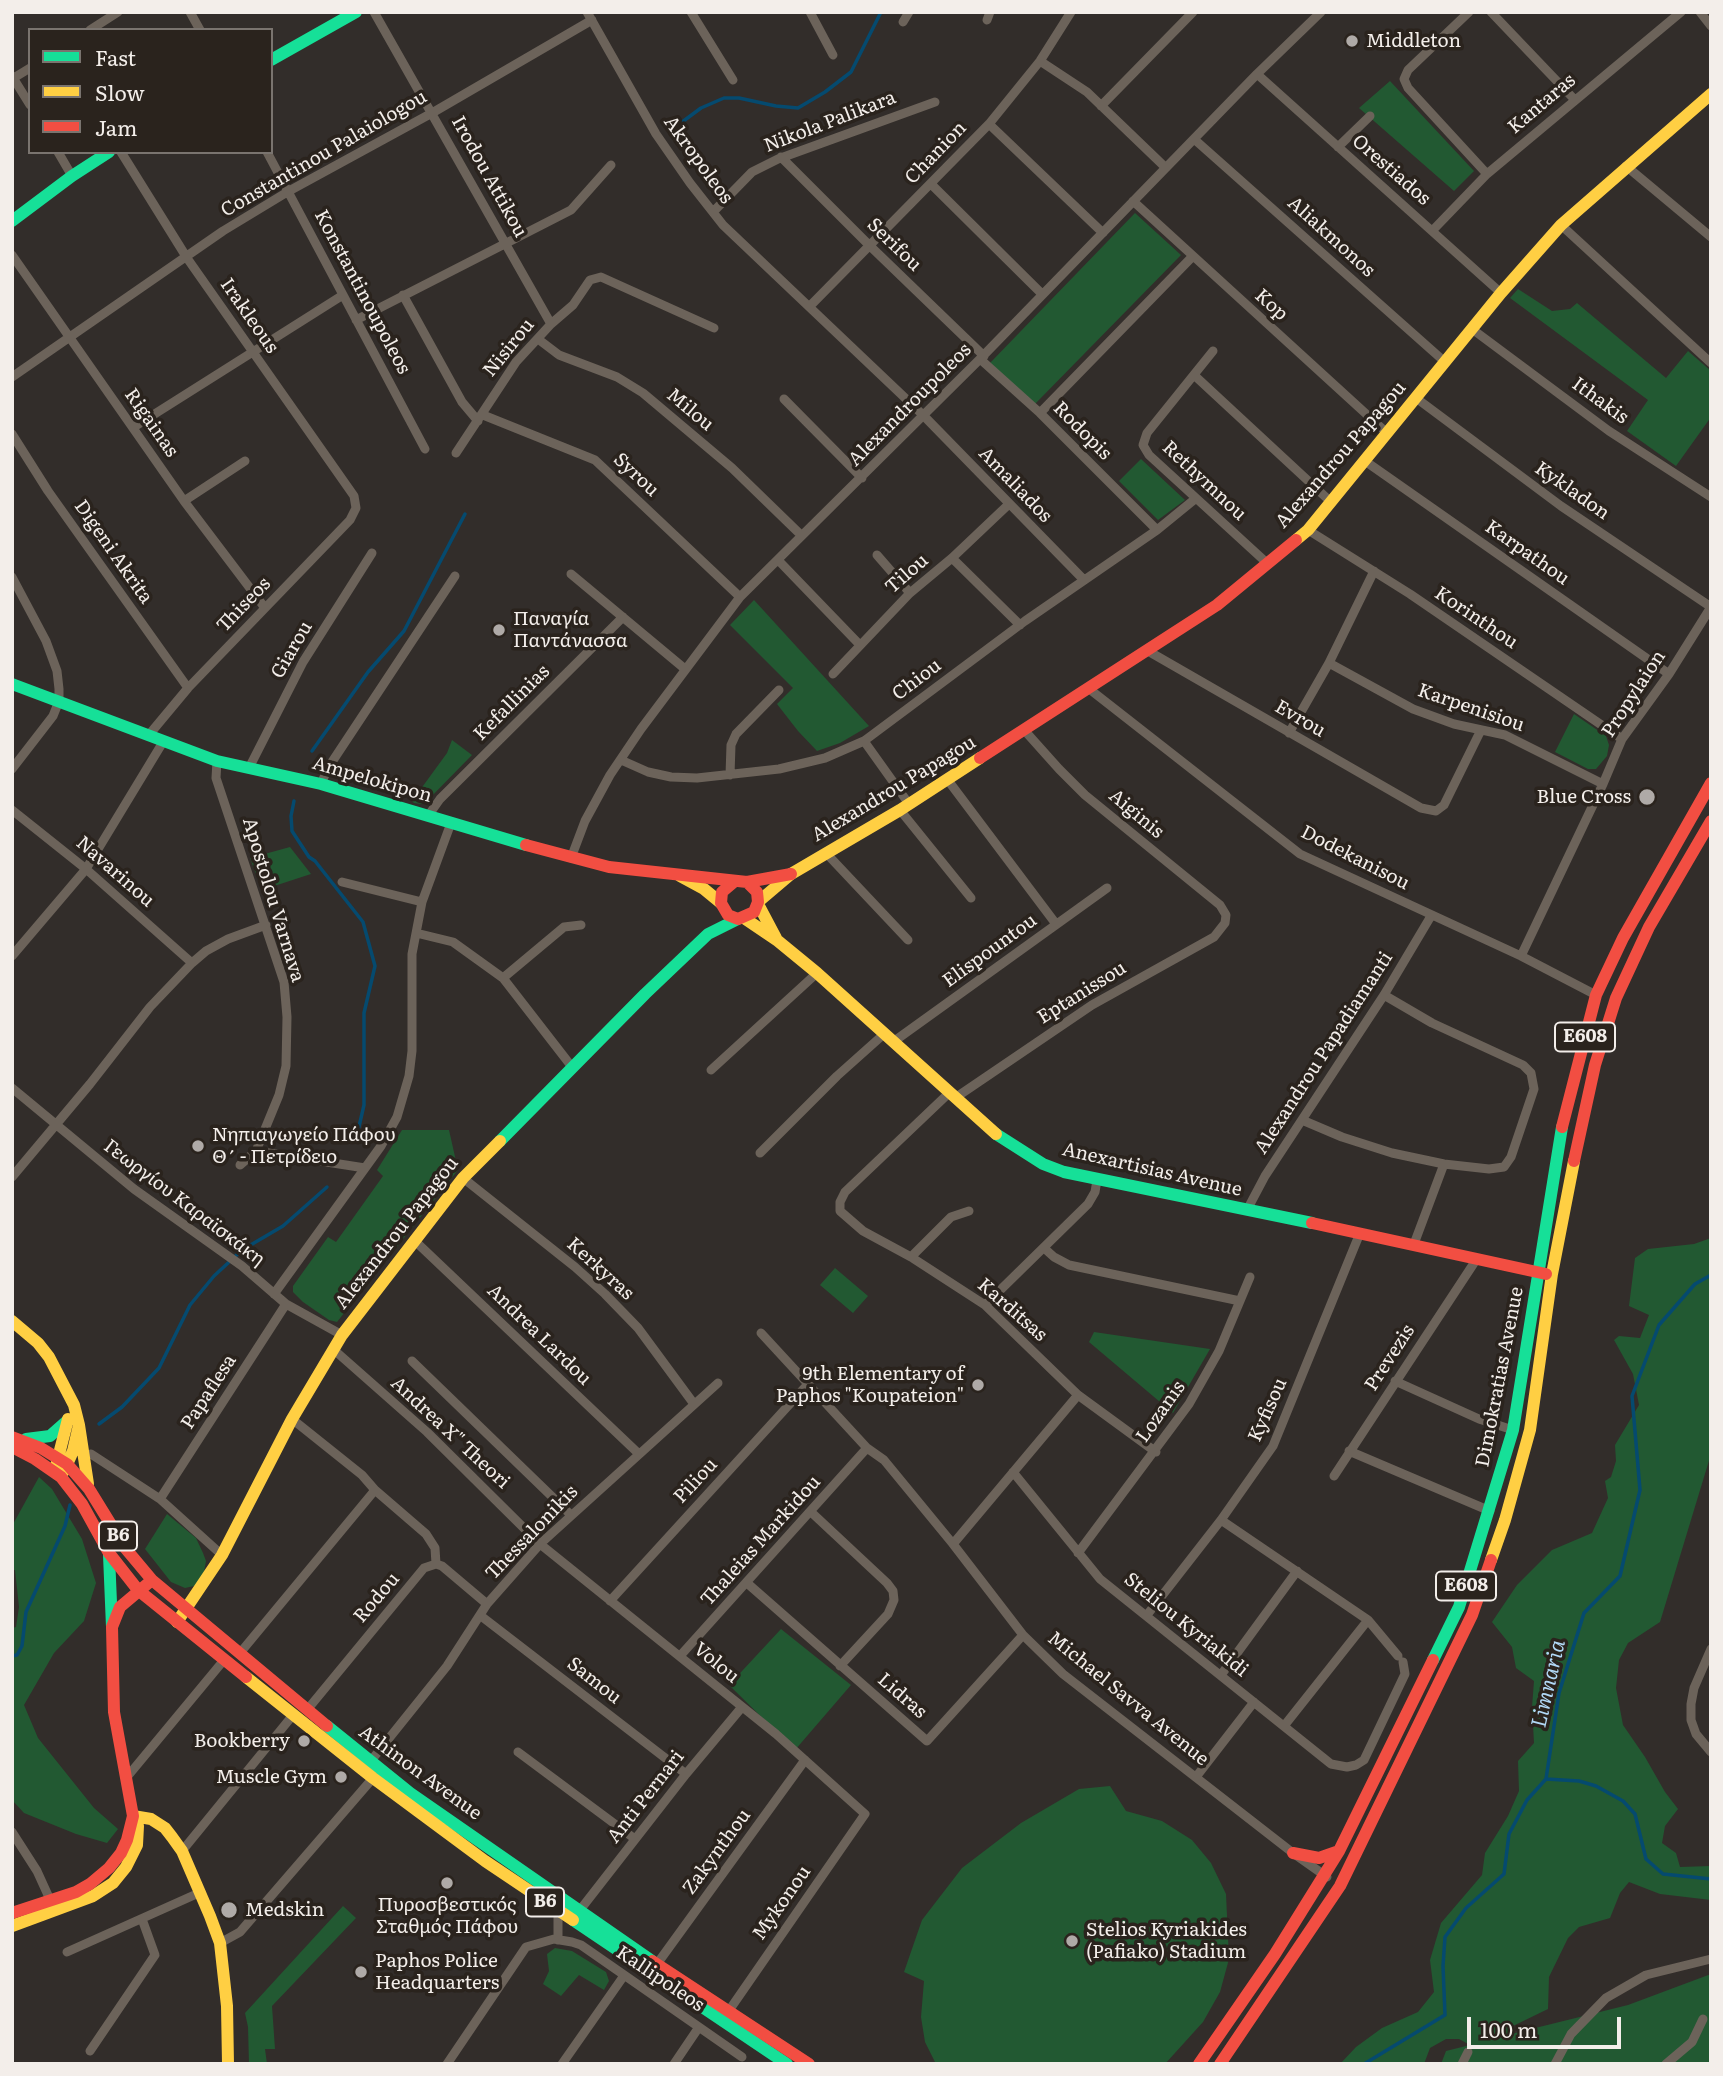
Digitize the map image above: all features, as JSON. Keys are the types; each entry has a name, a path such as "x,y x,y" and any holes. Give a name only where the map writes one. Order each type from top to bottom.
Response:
{"main road":[{"path":"273,59 355,12"},
{"name":"Alexandrou Papagou","path":"758,903 791,874 904,807 1149,651 1217,605 1268,564 1308,530 1501,293 1561,225 1711,93"},
{"path":"12,221 106,154"},
{"name":"Ampelokipon","path":"12,684 163,743 217,761 321,784 571,858 609,867 741,882"},
{"name":"Dimokratias Avenue","path":"1220,2064 1340,1886 1472,1615 1505,1520 1530,1430 1564,1117 1597,995 1623,938 1711,782"},
{"path":"1695,807 1709,825"},
{"path":"1688,820 1709,825"},
{"name":"Dimokratias Avenue","path":"1199,2064 1275,1954 1339,1852 1459,1607 1513,1430 1545,1273 1595,1065 1616,998 1649,927 1709,825"},
{"name":"Alexandrou Papagou","path":"741,882 791,874"},
{"name":"Ampelokipon","path":"680,876 704,889 721,904"},
{"path":"741,882 757,892 758,903 754,912 741,918 728,915 721,904 725,887 741,882"},
{"name":"Anexartisias Avenue","path":"758,903 778,941"},
{"name":"Alexandrou Papagou","path":"708,934 721,904"},
{"name":"Alexandrou Papagou","path":"177,1622 222,1555 292,1419 342,1335 463,1178 708,934 741,918"},
{"name":"Anexartisias Avenue","path":"741,918 778,941 817,973 1000,1137 1043,1164 1097,1180 1545,1273"},
{"path":"12,1321 38,1343 49,1357 71,1398 73,1423 89,1489"},
{"path":"14,1441 50,1436 73,1423"},
{"path":"58,1474 73,1423"},
{"name":"B6","path":"14,1441 63,1461"},
{"name":"B6","path":"14,1441 58,1474"},
{"name":"Athinon Avenue","path":"63,1461 89,1489 126,1549 152,1580 186,1610 410,1793 657,1964 787,2064"},
{"name":"Athinon Avenue","path":"58,1474 82,1504 109,1553 138,1590 373,1778 558,1911 723,2015 809,2064"},
{"path":"12,1926 83,1888 109,1868 127,1840 133,1816 114,1712 109,1553"},
{"path":"113,1627 120,1607 152,1580"},
{"path":"133,1816 151,1819 165,1829 182,1851 201,1892 220,1942 227,2006 228,2064"},
{"path":"1293,1853 1320,1858 1339,1852"},
{"path":"12,1913 52,1905"}],"street":[{"path":"93,28 118,12"},
{"path":"190,12 199,28"},
{"name":"Irodou Attikou","path":"374,12 551,324"},
{"path":"691,12 733,80"},
{"path":"810,12 833,54"},
{"path":"903,22 909,12"},
{"name":"Chanion","path":"810,306 989,124 1040,61 1071,12"},
{"path":"1101,106 1193,12"},
{"name":"Alexandroupoleos","path":"571,858 585,821 621,760 740,597 982,358 1256,74 1321,12"},
{"path":"1469,12 1408,70 1404,79 1408,88 1487,174"},
{"path":"1491,12 1574,99"},
{"name":"Kantaras","path":"1433,230 1487,174 1681,12"},
{"path":"1700,12 1711,26"},
{"name":"Constantinou Palaiologou","path":"12,377 223,231 289,191 432,113 590,16"},
{"name":"Akropoleos","path":"590,16 656,134 713,212 923,415"},
{"path":"1040,61 1087,92 1166,168"},
{"name":"Orestiados","path":"1256,74 1501,293"},
{"path":"13,78 28,102"},
{"name":"Nikola Palikara","path":"713,212 752,172 781,158 935,102"},
{"path":"1338,147 1370,116"},
{"path":"989,124 1103,233"},
{"name":"Aliakmonos","path":"1194,139 1445,362"},
{"path":"59,154 72,176"},
{"name":"Irakleous","path":"122,154 187,258 354,495"},
{"name":"Konstantinoupoleos","path":"268,154 425,449"},
{"name":"Serifou","path":"781,158 982,358"},
{"path":"356,320 571,210 611,165"},
{"path":"1626,166 1711,237"},
{"path":"931,184 1042,294"},
{"name":"Kop","path":"1133,201 1387,433"},
{"path":"1561,225 1711,363"},
{"name":"Rigainas","path":"12,255 184,500 265,608"},
{"path":"1040,413 1192,257"},
{"name":"Nisirou","path":"456,453 516,362 551,324 573,305 590,280 601,277 714,328"},
{"path":"134,427 343,295"},
{"path":"403,295 462,402 480,418"},
{"name":"Ithakis","path":"1472,329 1609,430 1711,498"},
{"name":"Milou","path":"538,339 559,355 617,377 643,393 732,468 801,535"},
{"name":"Rethymnou","path":"1213,351 1147,433 1143,445 1149,455 1195,499 1268,564"},
{"name":"Rodopis","path":"982,358 1157,530"},
{"path":"1194,376 1331,502"},
{"name":"Kykladon","path":"1416,397 1561,506 1711,607"},
{"path":"784,399 862,478"},
{"name":"Amaliados","path":"923,415 1083,579"},
{"name":"Syrou","path":"480,418 595,460 740,597"},
{"name":"Digeni Akrita","path":"12,434 48,491 188,688"},
{"path":"184,500 246,461"},
{"name":"Karpathou","path":"1365,461 1669,674"},
{"name":"Thiseos","path":"148,736 188,688 350,520 355,508 354,495"},
{"name":"Chiou","path":"621,760 648,772 671,777 697,778 779,769 821,760 864,741 1083,579 1157,530 1195,499"},
{"name":"Tilou","path":"833,674 910,593 1009,504"},
{"name":"Korinthou","path":"1308,530 1421,601 1622,739"},
{"name":"Giarou","path":"249,768 303,662 372,553"},
{"path":"877,555 910,593"},
{"path":"952,558 1020,625"},
{"path":"778,560 859,644"},
{"path":"1289,733 1329,663 1374,571"},
{"path":"571,574 685,670"},
{"path":"321,784 328,768 455,576"},
{"path":"12,577 46,641 55,664 59,701 54,716 12,769"},
{"name":"Propylaion","path":"1521,957 1622,739 1669,674 1711,607"},
{"name":"Kefallinias","path":"428,816 440,799 623,617"},
{"name":"Evrou","path":"1149,651 1421,808 1436,810 1444,805 1481,730"},
{"name":"Karpenisiou","path":"1329,663 1413,709 1454,724 1505,735 1603,784"},
{"name":"Dodekanisou","path":"1088,688 1300,854 1597,995"},
{"path":"730,775 731,745 736,734 779,690"},
{"name":"Aiginis","path":"1025,731 1085,794 1220,905 1226,919"},
{"path":"864,741 904,807 971,898"},
{"path":"12,956 86,869 163,743"},
{"name":"Apostolou Varnava","path":"217,761 216,778 284,982 287,1017 287,1053 279,1095 256,1151 240,1165"},
{"path":"947,779 1056,924"},
{"name":"Navarinou","path":"12,810 86,869 192,963"},
{"path":"274,1294 381,1146 397,1118 409,1076 412,1051 412,954 422,902 451,823"},
{"path":"826,853 908,940"},
{"path":"342,882 422,902"},
{"name":"Elispountou","path":"760,1153 837,1076 1107,888"},
{"name":"Alexandrou Papadiamanti","path":"1247,1210 1265,1176 1384,995 1431,916"},
{"name":"Eptanissou","path":"839,1206 845,1192 952,1095 1091,1005 1214,937 1223,928 1226,919"},
{"path":"12,1177 150,1007 192,963 206,951 228,939 266,925"},
{"path":"503,978 564,927 581,925"},
{"path":"416,933 453,942 503,978 572,1067"},
{"path":"711,1070 817,973"},
{"path":"1302,1120 1385,1151 1444,1164 1489,1170 1504,1167 1511,1157 1534,1089 1531,1073 1522,1065 1432,1023 1384,995"},
{"name":"Γεωργίου Καραϊσκάκη","path":"12,1088 134,1189 242,1266 286,1304 342,1335"},
{"path":"256,1151 365,1168"},
{"path":"1414,1244 1444,1164"},
{"name":"Kerkyras","path":"463,1178 605,1294 638,1328 694,1404"},
{"path":"985,1306 1088,1205 1095,1192 1097,1180"},
{"name":"Karditsas","path":"839,1206 844,1216 863,1231 911,1257 985,1306 1078,1395 1156,1452"},
{"path":"911,1257 951,1217 969,1211"},
{"name":"Kyfisou","path":"1147,1615 1221,1520 1273,1446 1360,1233"},
{"name":"Andrea Lardou","path":"415,1241 639,1454"},
{"path":"1044,1248 1069,1265 1240,1301"},
{"name":"Prevezis","path":"1334,1476 1476,1260"},
{"name":"Lozanis","path":"1078,1553 1156,1452 1205,1378 1250,1277"},
{"name":"Papaflesa","path":"160,1499 286,1304"},
{"name":"Michael Savva Avenue","path":"761,1333 867,1448 884,1460 1023,1635 1063,1674 1293,1853 1340,1886"},
{"name":"Andrea X\" Theori","path":"333,1349 427,1432 540,1544"},
{"path":"412,1361 572,1515"},
{"path":"1395,1381 1479,1419 1513,1430"},
{"name":"Thessalonikis","path":"370,1762 447,1666 487,1604 540,1544 718,1383"},
{"name":"Piliou","path":"610,1601 808,1384"},
{"path":"953,1544 1078,1395"},
{"path":"292,1419 362,1475 375,1490 426,1534 435,1548 436,1564 448,1570 487,1604"},
{"name":"Thaleias Markidou","path":"680,1656 867,1448"},
{"path":"1349,1451 1490,1511"},
{"path":"91,1454 160,1499 222,1555"},
{"name":"Steliou Kyriakidi","path":"1013,1472 1100,1579 1331,1763 1347,1767 1364,1760 1405,1674 1401,1659 1368,1620"},
{"path":"240,1653 375,1490"},
{"path":"811,1512 893,1591 894,1600 888,1614 840,1666"},
{"path":"1221,1520 1368,1620 1284,1726"},
{"name":"Volou","path":"540,1544 742,1707 865,1814"},
{"name":"Rodou","path":"307,1710 424,1568 436,1564"},
{"path":"1221,1675 1297,1571"},
{"name":"Lidras","path":"747,1583 927,1741 1023,1635"},
{"name":"Samou","path":"481,1616 686,1774"},
{"path":"1711,1649 1694,1688 1691,1704 1691,1720 1696,1734 1711,1752"},
{"path":"127,1777 224,1660"},
{"path":"1196,1777 1254,1702"},
{"name":"Anti Pernari","path":"580,1910 742,1707"},
{"path":"182,1851 293,1715"},
{"path":"518,1752 635,1839"},
{"name":"Zakynthou","path":"657,1964 804,1760"},
{"path":"220,1942 240,1932 373,1778"},
{"name":"Mykonou","path":"723,2015 865,1814"},
{"path":"12,1832 32,1863 52,1905"},
{"path":"67,1952 201,1892"},
{"path":"447,2064 522,1952 534,1943 556,1940 558,1911"},
{"path":"90,2051 155,1955 142,1919"},
{"name":"Kallipoleos","path":"556,1940 580,1945 742,2057"},
{"path":"1555,2064 1571,2034 1606,1998 1646,1975 1711,1959"},
{"path":"562,2064 623,1977"},
{"path":"674,2064 699,2027 723,2015"},
{"path":"1666,2064 1692,2042 1703,2019"},
{"path":"1462,2064 1468,2052"}],"green space":[{"path":"1390,81 1474,171 1454,191 1359,108"},
{"path":"1135,213 1181,255 1035,404 990,363"},
{"path":"1518,289 1552,311 1570,309 1577,303 1666,378 1688,351 1711,371 1711,417 1676,466 1627,431 1648,400 1510,298"},
{"path":"1141,459 1185,500 1158,520 1119,481"},
{"path":"754,600 869,726 840,743 817,751 798,731 777,704 793,688 730,625"},
{"path":"1574,714 1606,736 1609,745 1607,756 1596,769 1588,769 1555,752"},
{"path":"452,740 472,755 426,802 414,803 412,801 447,753"},
{"path":"290,847 311,874 262,890 250,858"},
{"path":"402,1130 449,1130 458,1170 337,1322 329,1320 303,1302 293,1292 293,1286 328,1237 336,1242 383,1176 377,1170"},
{"path":"1711,1238 1711,1454 1660,1622 1628,1643 1619,1660 1616,1688 1623,1725 1678,1809 1665,1826 1662,1843 1676,1853 1680,1867 1711,1866 1711,1900 1660,1894 1629,1882 1620,1893 1610,1918 1579,1927 1568,1938 1549,1977 1548,2009 1513,2026 1511,2034 1628,2005 1711,1974 1711,2064 1441,2064 1446,2051 1470,2045 1459,2039 1446,2039 1430,2048 1424,2064 1340,2064 1356,2047 1382,2028 1418,2012 1434,1992 1430,1960 1441,1923 1482,1875 1485,1853 1508,1816 1519,1791 1518,1761 1534,1743 1534,1681 1516,1668 1512,1647 1492,1622 1517,1585 1552,1550 1592,1533 1608,1498 1605,1481 1611,1477 1616,1461 1615,1445 1639,1405 1633,1374 1614,1340 1619,1336 1640,1338 1649,1315 1629,1306 1635,1258 1648,1249 1694,1244"},
{"path":"835,1268 868,1296 853,1313 820,1285"},
{"path":"1094,1332 1210,1349 1173,1413 1089,1342"},
{"path":"39,1477 52,1489 82,1539 96,1583 84,1621 54,1653 24,1705 38,1738 94,1808 118,1829 107,1843 24,1813 12,1800 12,1628 16,1627 19,1607 15,1570 12,1570 12,1526"},
{"path":"167,1514 196,1538 206,1561 203,1577 194,1586 185,1588 171,1582 145,1549"},
{"path":"781,1629 851,1685 795,1750 729,1685"},
{"name":"Stelios Kyriakides (Pafiako) Stadium","path":"1110,1786 1126,1811 1162,1821 1192,1840 1211,1863 1226,1894 1229,1959 1220,1992 1203,2022 1165,2064 936,2064 925,2042 921,2017 924,1981 904,1972 922,1920 962,1868 1021,1823 1079,1789"},
{"path":"343,1906 356,1918 272,2006 275,2049 265,2049 267,2064 249,2064 245,2013"},
{"path":"555,1948 572,1951 606,1972 609,1981 604,1990 579,1975 561,1996 543,1984 549,1971 547,1954"}],"waterway":[{"path":"674,128 701,108 724,98 798,108 851,72 881,12"},
{"path":"312,751 368,672 404,631 465,514"},
{"path":"294,801 292,831 309,857 363,922 375,966 364,1013 364,1105 358,1131"},
{"path":"99,1424 122,1407 159,1368 190,1305 214,1276 242,1250 283,1226 327,1187"},
{"name":"Limnaria","path":"1364,2064 1445,2015 1445,1937 1466,1908 1504,1874 1509,1834 1527,1800 1546,1779 1559,1693 1584,1613 1620,1576 1640,1490 1632,1396 1659,1325 1695,1284 1711,1275"},
{"path":"12,1656 17,1655 22,1646 26,1612 65,1526 70,1505"},
{"path":"1546,1779 1579,1781 1596,1786 1623,1801 1635,1814 1646,1859 1663,1874 1711,1879"}],"traffic: fast":[{"path":"273,59 356,12"},
{"path":"12,221 106,154"},
{"path":"12,684 217,761 321,784 526,845"},
{"path":"500,1141 708,934 738,919"},
{"path":"1433,1660 1459,1607 1513,1430 1562,1127"},
{"path":"996,1134 1043,1164 1064,1172 1312,1223"},
{"path":"26,1439 50,1436 67,1421"},
{"path":"109,1555 112,1627"},
{"path":"327,1726 410,1793 652,1961"},
{"path":"573,1920 787,2064"}],"traffic: slow":[{"path":"1296,540 1308,530 1501,293 1561,225 1711,94"},
{"path":"758,902 791,874 900,810 980,758"},
{"path":"680,876 704,889 721,903"},
{"path":"758,904 776,938"},
{"path":"744,918 817,973 996,1134"},
{"path":"177,1622 222,1555 292,1419 342,1335 463,1178 500,1141"},
{"path":"1491,1560 1530,1430 1552,1274 1574,1161"},
{"path":"12,1321 38,1343 49,1357 74,1405 79,1425 73,1451 64,1471"},
{"path":"56,1466 68,1419"},
{"path":"79,1425 88,1484"},
{"path":"246,1677 373,1778 485,1861 573,1920"},
{"path":"133,1816 151,1819 165,1828 172,1837 182,1851 210,1916 220,1943 227,2006 228,2064"},
{"path":"12,1926 93,1896 113,1883 126,1867 137,1845 138,1826 135,1820"}],"traffic: jam":[{"path":"980,758 1217,605 1296,540"},
{"path":"1562,1127 1596,995 1623,938 1711,783"},
{"path":"1574,1161 1595,1065 1616,998 1649,927 1711,821"},
{"path":"526,845 609,867 747,882 757,892 758,902 754,912 738,919 728,915 721,903 722,892 735,881"},
{"path":"747,882 791,874"},
{"path":"1312,1223 1546,1274"},
{"path":"12,1437 41,1448 67,1464 89,1489 126,1549 152,1580 327,1726"},
{"path":"12,1447 61,1477 82,1504 109,1553 138,1590 246,1677"},
{"path":"1220,2064 1340,1886 1472,1615 1491,1560"},
{"path":"12,1913 76,1892 90,1884 109,1868 127,1840 133,1816 114,1712 112,1627 120,1607 152,1580"},
{"path":"1199,2064 1275,1954 1339,1851 1433,1660"},
{"path":"1293,1853 1319,1858 1339,1851"},
{"path":"652,1961 809,2064"}],"place":[{"name":"Middleton","path":"1352,41"},
{"name":"Παναγία Παντάνασσα","path":"499,630"},
{"name":"Blue Cross","path":"1647,797"},
{"name":"Νηπιαγωγείο Πάφου Θ΄ - Πετρίδειο","path":"198,1146"},
{"name":"9th Elementary of Paphos \"Koupateion\"","path":"978,1385"},
{"name":"Bookberry","path":"304,1741"},
{"name":"Muscle Gym","path":"341,1777"},
{"name":"Πυροσβεστικός Σταθμός Πάφου","path":"447,1883"},
{"name":"Medskin","path":"229,1910"},
{"name":"Stelios Kyriakides (Pafiako) Stadium","path":"1072,1941"},
{"name":"Paphos Police Headquarters","path":"361,1972"}]}
